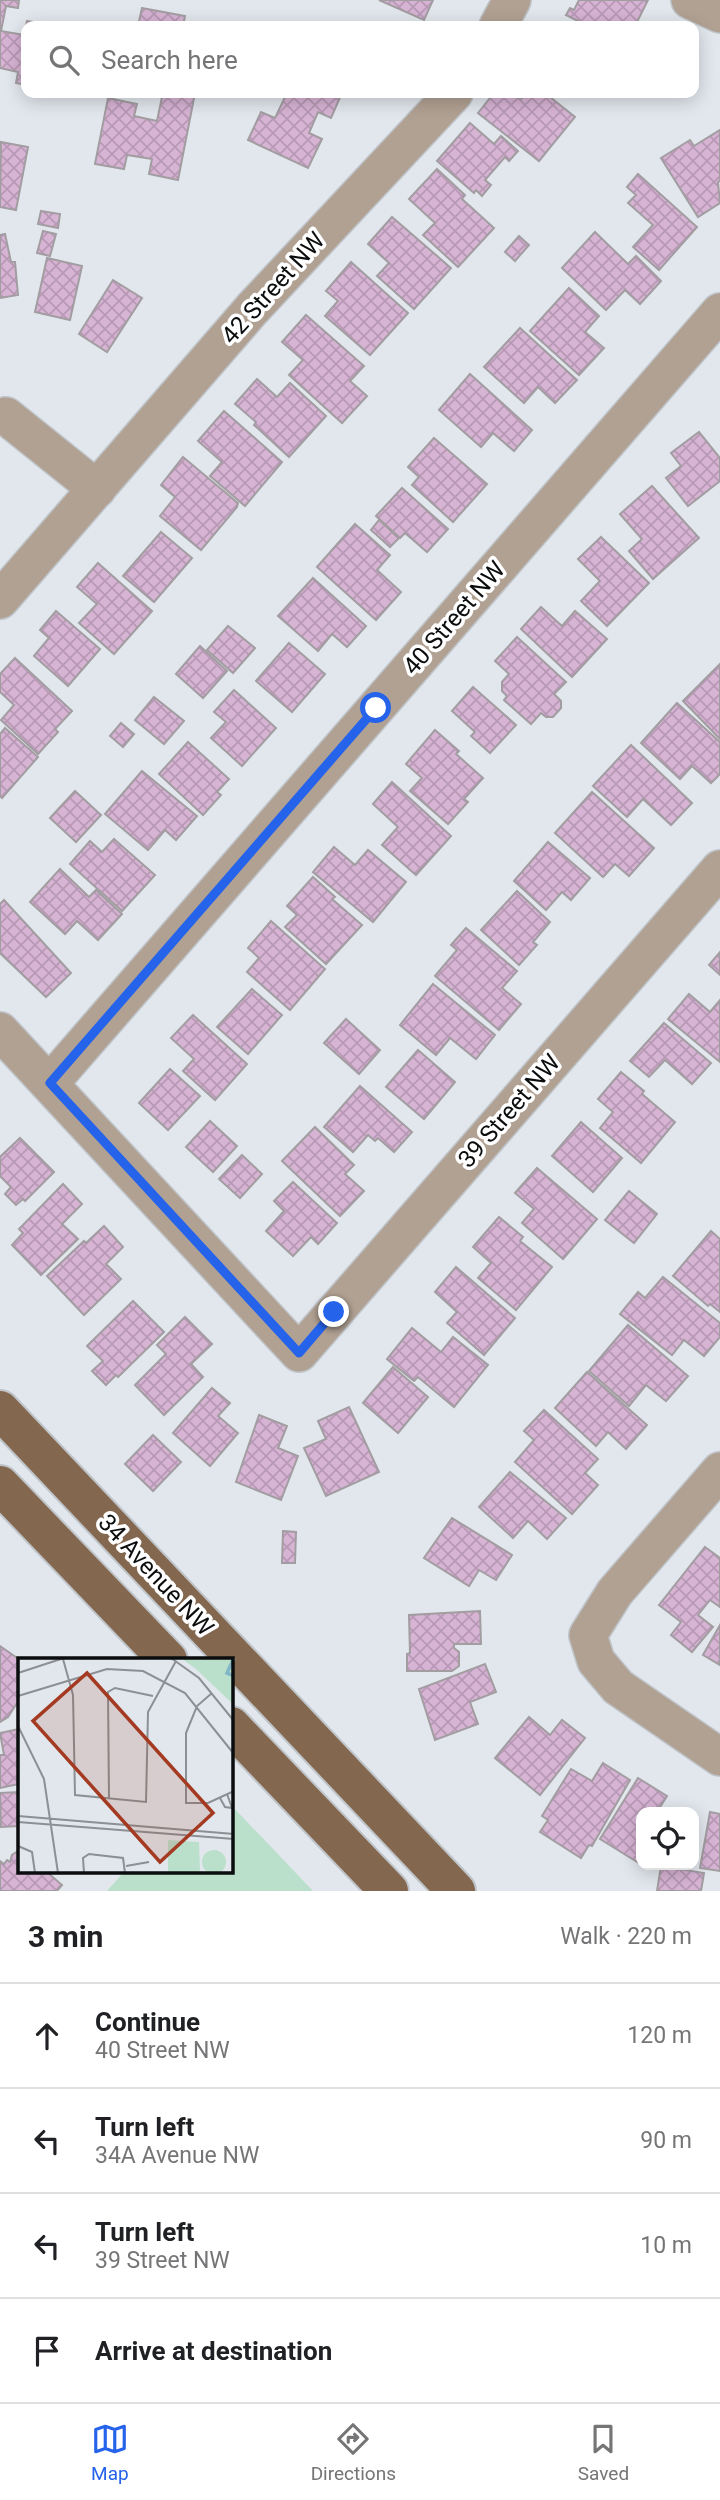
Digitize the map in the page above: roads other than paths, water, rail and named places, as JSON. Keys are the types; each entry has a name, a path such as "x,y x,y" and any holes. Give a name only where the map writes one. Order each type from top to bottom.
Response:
{"main road":[{"name":"34 Avenue NW","path":"0,1410 456,1891"},
{"name":"34 Avenue NW","path":"0,1485 166,1658"},
{"path":"233,1728 389,1891"}],"street":[{"path":"501,21 512,0"},
{"path":"690,0 720,14"},
{"name":"42 Street NW","path":"0,600 252,309 449,98"},
{"name":"40 Street NW","path":"50,1083 720,312"},
{"path":"6,416 97,489"},
{"name":"39 Street NW","path":"50,1083 299,1353 720,869"},
{"path":"0,1031 50,1083"},
{"path":"720,1471 615,1592 588,1635 596,1661 618,1687 720,1758"}]}
